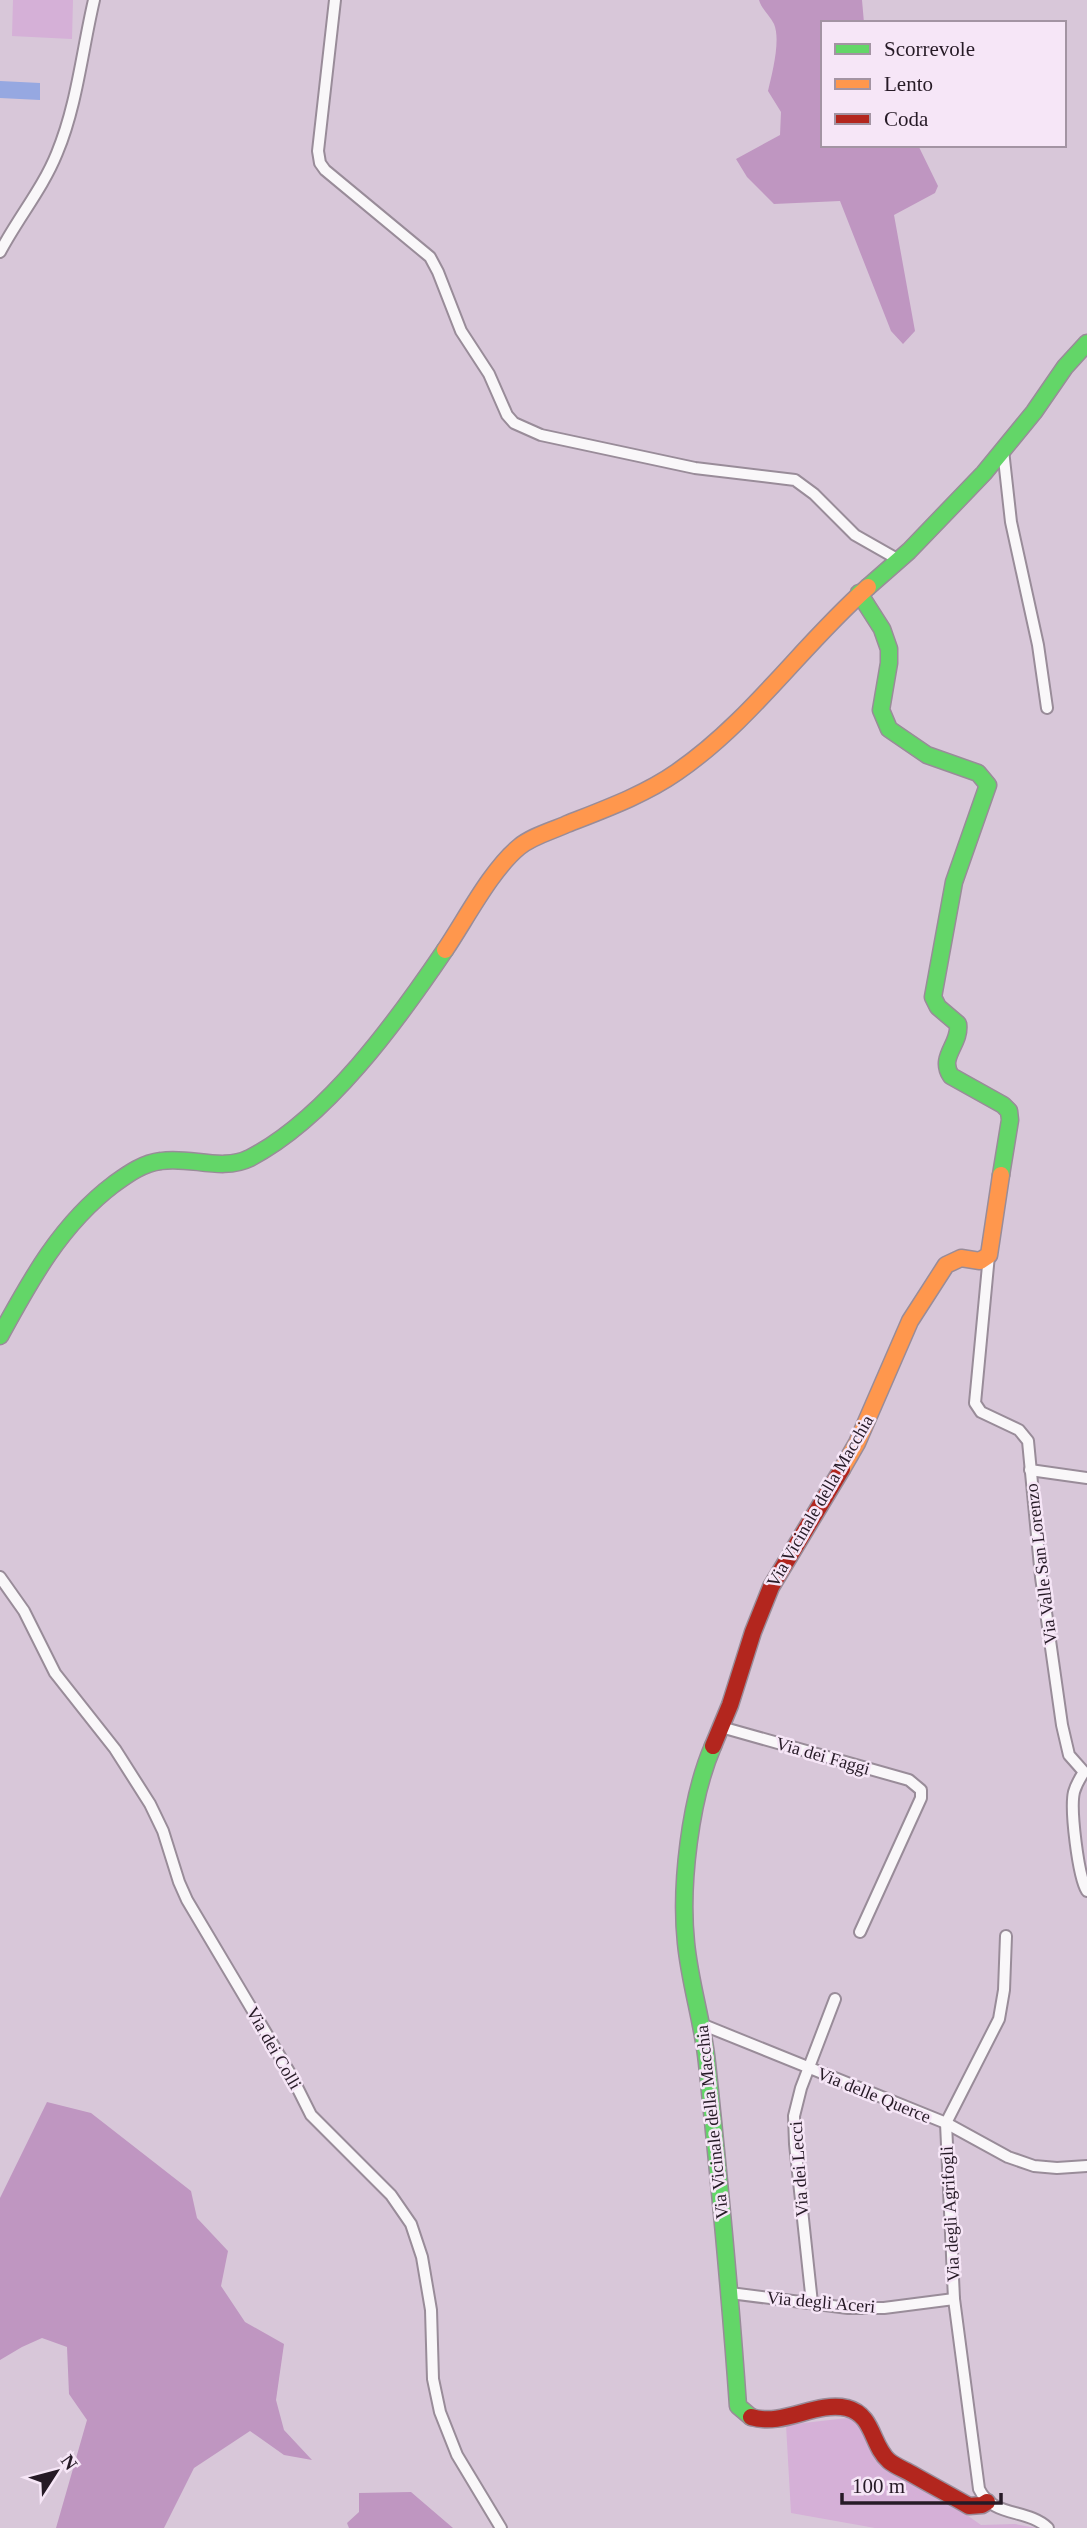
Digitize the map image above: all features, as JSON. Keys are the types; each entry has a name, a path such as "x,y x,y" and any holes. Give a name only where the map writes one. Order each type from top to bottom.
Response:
{"street":[{"path":"0,252 42,183 61,145 94,0"},
{"path":"335,0 318,151 320,163 324,170 430,257 461,331 489,374 514,423 544,436 717,472 782,478 797,482 814,494 851,532 899,560"},
{"path":"0,1336 51,1246 73,1220 101,1194 133,1171 158,1161 184,1160 222,1165 243,1162 290,1130 322,1101 378,1044 513,852 538,835 601,813 632,798 663,781 692,760 755,703 859,593 899,560 984,473 1065,367 1087,343"},
{"path":"1003,450 1011,522 1038,645 1047,708"},
{"path":"859,593 880,625 889,649 881,710 889,729 927,755 978,773 988,785 954,882 933,993 937,1007 954,1018 959,1028 945,1063 946,1071 1003,1105 1010,1117 989,1255"},
{"name":"Via Valle San Lorenzo","path":"989,1255 975,1403 984,1414 1016,1428 1024,1435 1030,1449 1041,1577 1066,1743 1069,1755 1086,1772 1074,1793 1073,1808 1080,1874 1087,1891"},
{"name":"Via Vicinale della Macchia","path":"987,2502 982,2505 969,2505 889,2460 880,2451 866,2420 853,2409 836,2408 762,2421 744,2415 736,2399 730,2293 705,2040 685,1943 686,1876 699,1784 775,1578 857,1443 911,1321 946,1265 961,1258 981,1261 989,1255"},
{"path":"1030,1470 1087,1478"},
{"name":"Via dei Colli","path":"0,1577 29,1619 55,1673 115,1749 150,1804 161,1826 178,1882 187,1900 291,2075 311,2115 391,2195 411,2224 422,2257 431,2309 433,2379 440,2412 454,2449 502,2528"},
{"name":"Via dei Faggi","path":"721,1727 909,1780 921,1790 921,1798 860,1932"},
{"name":"Via degli Agrifogli","path":"987,2502 978,2484 954,2299 946,2123 999,2019 1003,1998 1006,1936"},
{"name":"Via dei Lecci","path":"812,2303 794,2129 797,2100 835,1999"},
{"name":"Via delle Querce","path":"701,2024 946,2123 1008,2157 1034,2166 1087,2166"},
{"name":"Via degli Aceri","path":"730,2293 848,2308 884,2308 954,2299"},
{"path":"987,2502 1004,2511 1034,2518 1048,2528"}],"shaded area":[{"path":"13,0 73,0 72,39 12,36"},
{"path":"759,0 862,0 864,21 821,21 821,147 919,147 938,186 935,193 894,215 915,331 903,344 891,331 840,201 774,204 747,177 736,159 780,135 781,112 768,91 775,57 776,31"},
{"path":"47,2102 91,2113 191,2191 197,2218 228,2251 221,2286 245,2322 284,2344 276,2400 284,2430 312,2460 284,2455 250,2431 194,2468 164,2528 56,2528 87,2420 69,2394 67,2347 42,2338 0,2360 0,2198"},
{"path":"856,2417 874,2449 981,2525 1015,2524 1036,2528 875,2528 791,2513 786,2425"},
{"path":"411,2492 453,2528 349,2528 347,2523 359,2512 359,2493"}],"water":[{"path":"0,81 40,83 40,100 0,98"}],"traffic: fast":[{"path":"868,587 909,551 984,473 1034,412 1065,367 1087,343"},
{"path":"859,593 882,629 889,649 881,710 889,729 927,755 978,773 988,785 954,882 933,997 938,1007 958,1024 947,1063 951,1076 1009,1111 1010,1120 1001,1175"},
{"path":"0,1336 49,1254 95,1200 125,1176 148,1164 172,1160 217,1164 239,1162 279,1140 306,1119 358,1066 405,1007 445,950"},
{"path":"713,1746 698,1791 693,1817 686,1870 684,1920 707,2063 738,2406 751,2417"}],"traffic: slow":[{"path":"445,950 499,868 519,847 536,837 638,795 704,752 753,706 868,587"},
{"path":"842,1469 857,1443 910,1321 946,1265 961,1258 980,1261 989,1255 1001,1175"}],"traffic: jam":[{"path":"713,1746 771,1587 842,1469"},
{"path":"751,2417 775,2419 823,2408 847,2408 862,2417 891,2463 969,2506 987,2502"}]}
